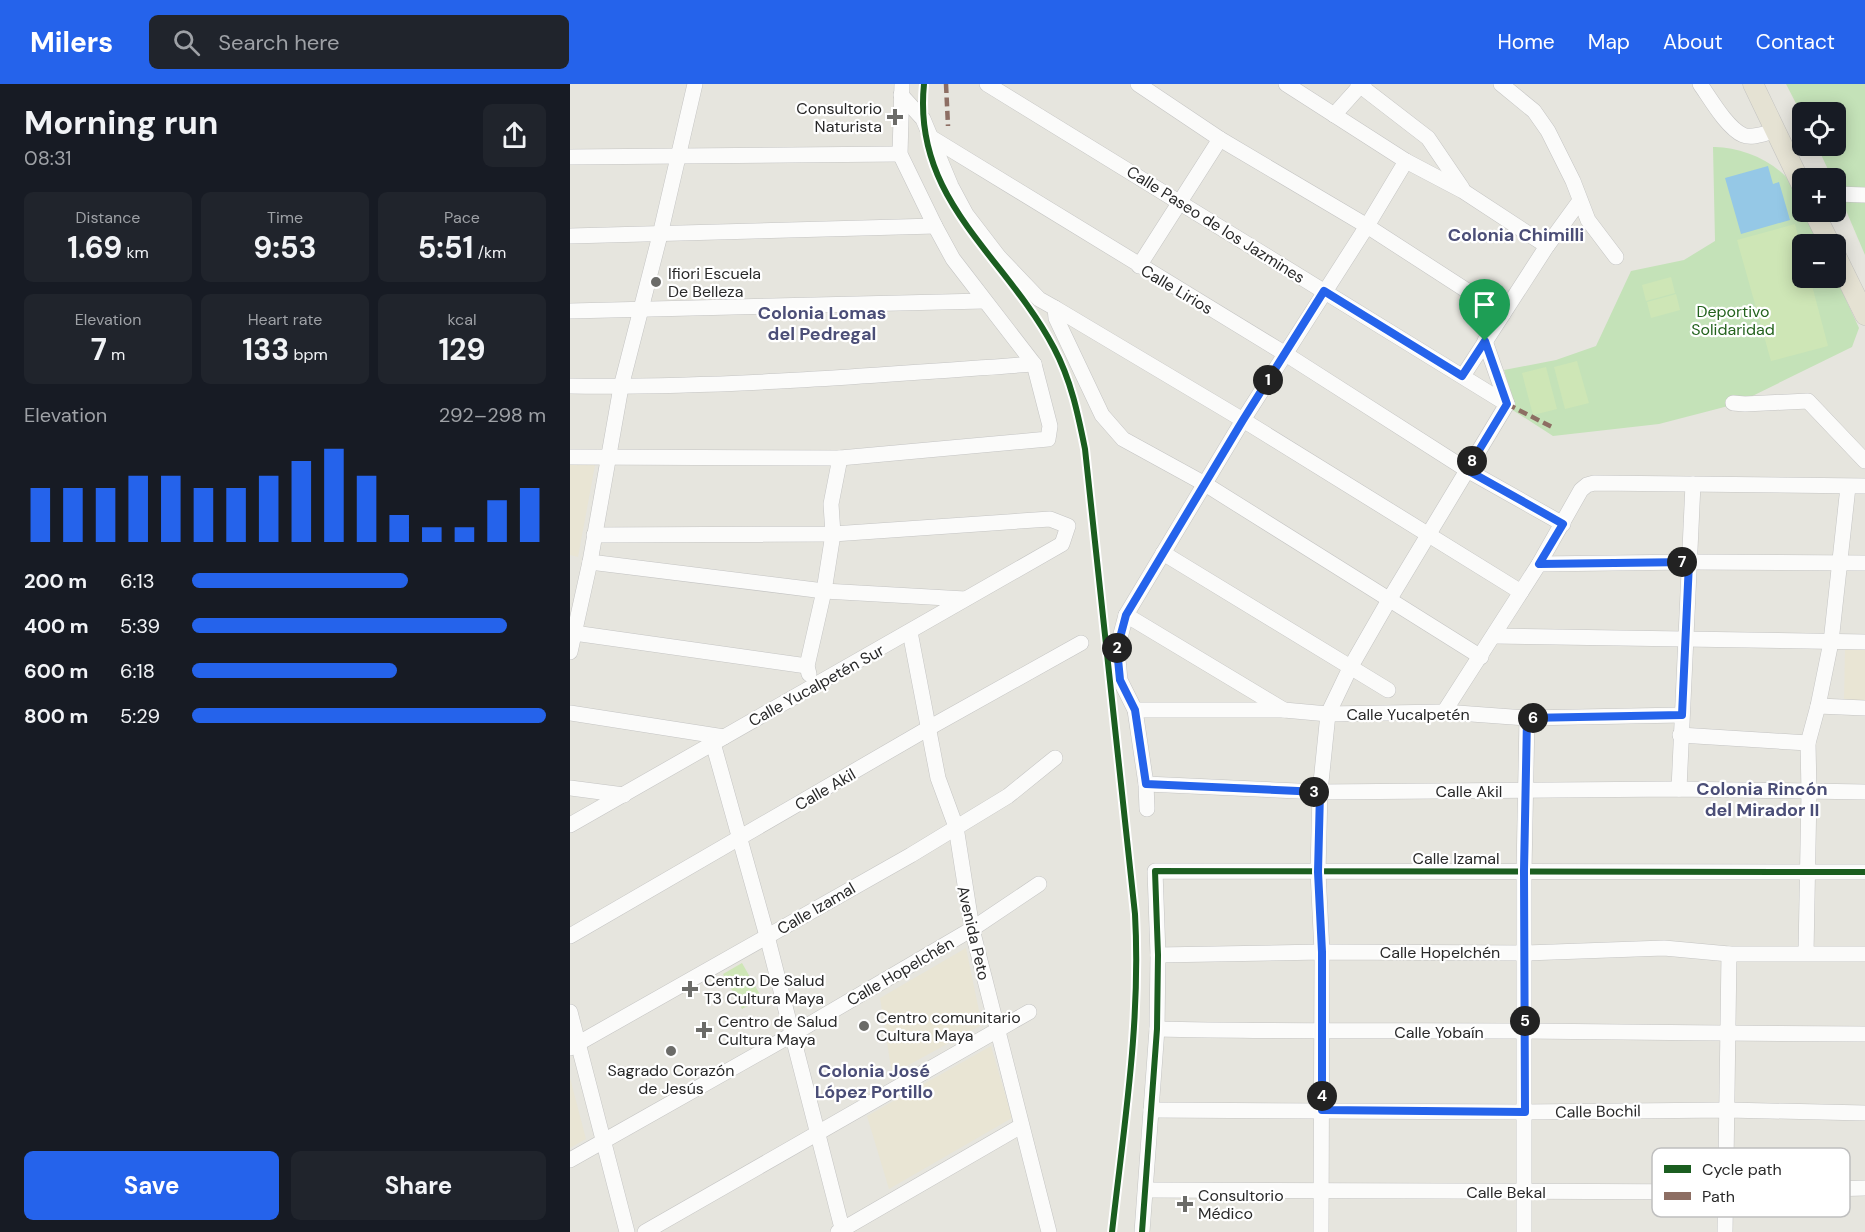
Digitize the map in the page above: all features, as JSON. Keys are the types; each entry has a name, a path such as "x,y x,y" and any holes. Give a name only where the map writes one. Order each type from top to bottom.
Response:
{"main road":[{"path":"1753,84 1793,168"},
{"path":"1846,276 1865,315"}],"street":[{"path":"570,652 590,562 621,387 660,235 695,84"},
{"name":"Calle Paseo de los Jazmines","path":"987,84 1507,404"},
{"path":"1138,84 1220,139 1367,226 1503,314"},
{"path":"1286,84 1406,162 1463,191 1547,246"},
{"path":"1334,115 1360,84 1428,138 1463,191"},
{"path":"1501,84 1534,111 1548,130 1573,181 1588,220 1616,257"},
{"path":"1700,84 1731,126 1743,135 1754,136 1775,130"},
{"path":"570,457 840,458 1048,439 1050,426 1034,364 953,259 900,154 901,89"},
{"name":"Calle Lirios","path":"901,89 923,118 932,138 1284,353 1467,470 1563,524"},
{"path":"932,138 951,186 966,214 999,257 1039,299 1243,420 1521,592"},
{"path":"1139,266 1220,139"},
{"path":"570,157 900,154"},
{"path":"1147,809 1146,784 1135,710 1120,680 1117,649 1126,615 1284,353 1406,162"},
{"path":"1846,194 1865,195"},
{"path":"1462,376 1547,246 1580,202"},
{"path":"570,236 935,226"},
{"path":"570,311 984,301"},
{"path":"1055,308 1056,318 1102,415 1123,439 1205,484 1481,657"},
{"path":"1321,1232 1322,952 1318,872 1320,792 1328,714 1350,668 1427,534 1507,404 1485,341"},
{"path":"570,386 621,387 834,379 1034,364"},
{"path":"1733,403 1808,401 1865,461"},
{"path":"813,686 807,666 825,591 832,534 831,504 840,458"},
{"path":"1444,712 1495,636 1581,490 1587,485 1594,483 1865,486"},
{"path":"1679,789 1693,484"},
{"path":"1806,953 1808,743 1831,642 1848,487"},
{"name":"Calle Yucalpetén Sur","path":"570,825 1062,544 1068,526 1050,519 832,534"},
{"path":"594,535 832,534"},
{"path":"1163,553 1388,690"},
{"path":"590,562 825,591 964,599"},
{"path":"1539,564 1865,563"},
{"path":"1126,615 1284,710"},
{"name":"Avenida Peto","path":"910,632 938,778 956,827 962,877 972,928 1045,1230"},
{"path":"574,633 807,666"},
{"path":"1495,636 1865,642"},
{"name":"Calle Akil","path":"570,936 927,729 1081,643"},
{"path":"1818,706 1865,708"},
{"name":"Calle Yucalpetén","path":"1135,710 1284,710 1328,714 1444,712 1527,718 1682,715"},
{"path":"570,713 719,740 741,838 841,1231 1021,1126"},
{"path":"1524,1232 1526,952 1524,871 1527,718"},
{"path":"1680,735 1808,743"},
{"name":"Calle Izamal","path":"574,1046 1008,796 1055,758"},
{"name":"Calle Akil","path":"1146,784 1320,792 1679,789 1865,792"},
{"path":"570,788 624,795"},
{"name":"Calle Izamal","path":"1158,955 1155,871 1865,872"},
{"name":"Calle Hopelchén","path":"570,1160 792,1034 972,928 1039,884"},
{"name":"Calle Hopelchén","path":"1158,955 1526,952 1664,948 1729,954 1865,954"},
{"path":"1726,1148 1729,954"},
{"path":"1142,1232 1157,1029 1158,955"},
{"path":"570,1012 574,1046 627,1232"},
{"path":"645,1232 1029,1012"},
{"name":"Calle Yobaín","path":"1157,1029 1322,1032 1525,1031 1726,1035 1865,1034"},
{"name":"Calle Bochil","path":"1151,1110 1525,1112 1727,1110 1865,1113"},
{"name":"Calle Bekal","path":"1850,1188 1865,1188"},
{"name":"Calle Bekal","path":"1146,1190 1652,1192"}],"shaded area":[{"path":"570,459 596,460 578,557 570,555"},
{"path":"1845,645 1865,645 1865,705 1844,704"},
{"path":"966,948 982,1025 892,1074 880,998"},
{"path":"991,1046 1012,1118 889,1189 867,1116"},
{"path":"570,1078 586,1139 570,1148"}],"green space":[{"path":"1786,84 1865,84 1865,255 1846,210 1846,168 1827,168 1822,156 1846,156 1846,102 1795,102"},
{"name":"Deportivo Solidaridad","path":"1713,147 1742,151 1770,164 1792,184 1792,222 1810,222 1815,234 1792,234 1792,288 1841,288 1859,328 1852,347 1736,404 1659,424 1553,436 1511,409 1513,401 1504,370 1556,360 1596,346 1631,271 1684,260 1715,241"},
{"path":"1795,224 1798,234 1792,234 1792,288 1813,288 1828,346 1771,361 1737,240"},
{"path":"1671,277 1675,293 1646,301 1642,285"},
{"path":"1676,294 1680,310 1651,318 1647,302"},
{"path":"1577,361 1589,403 1565,409 1554,367"},
{"path":"1546,367 1557,409 1533,415 1522,373"},
{"path":"742,963 762,998 742,1009 723,974"}],"water":[{"path":"1768,166 1773,184 1779,182 1790,220 1741,234 1725,178"}],"marked path":[{"path":"946,84 948,126"},
{"path":"1507,404 1552,427"}],"cycle path":[{"path":"924,84 924,125 932,162 947,195 966,225 1012,284 1054,348 1077,410 1085,449 1135,914 1134,1034 1112,1232"},
{"path":"1142,1232 1157,1029 1158,955 1155,871 1865,872"}],"place":[{"name":"Consultorio Naturista","path":"895,117"},
{"name":"Ifiori Escuela De Belleza","path":"656,282"},
{"name":"Centro De Salud T3 Cultura Maya","path":"690,989"},
{"name":"Centro comunitario Cultura Maya","path":"864,1026"},
{"name":"Centro de Salud Cultura Maya","path":"704,1030"},
{"name":"Sagrado Corazón de Jesús","path":"671,1051"},
{"name":"Consultorio Médico","path":"1185,1204"}],"district":[{"name":"Colonia Chimilli","path":"1516,235"},
{"name":"Colonia Lomas del Pedregal","path":"822,323"},
{"name":"Colonia Rincón del Mirador II","path":"1762,799"},
{"name":"Colonia José López Portillo","path":"874,1081"}],"route":[{"path":"1324,291 1462,376 1485,341 1507,404 1467,470 1563,524 1539,564 1689,562 1682,715 1527,718 1524,871 1525,1112 1322,1110 1322,952 1318,872 1320,792 1146,784 1135,710 1120,680 1117,649 1126,615 1243,420 1324,291"}]}
